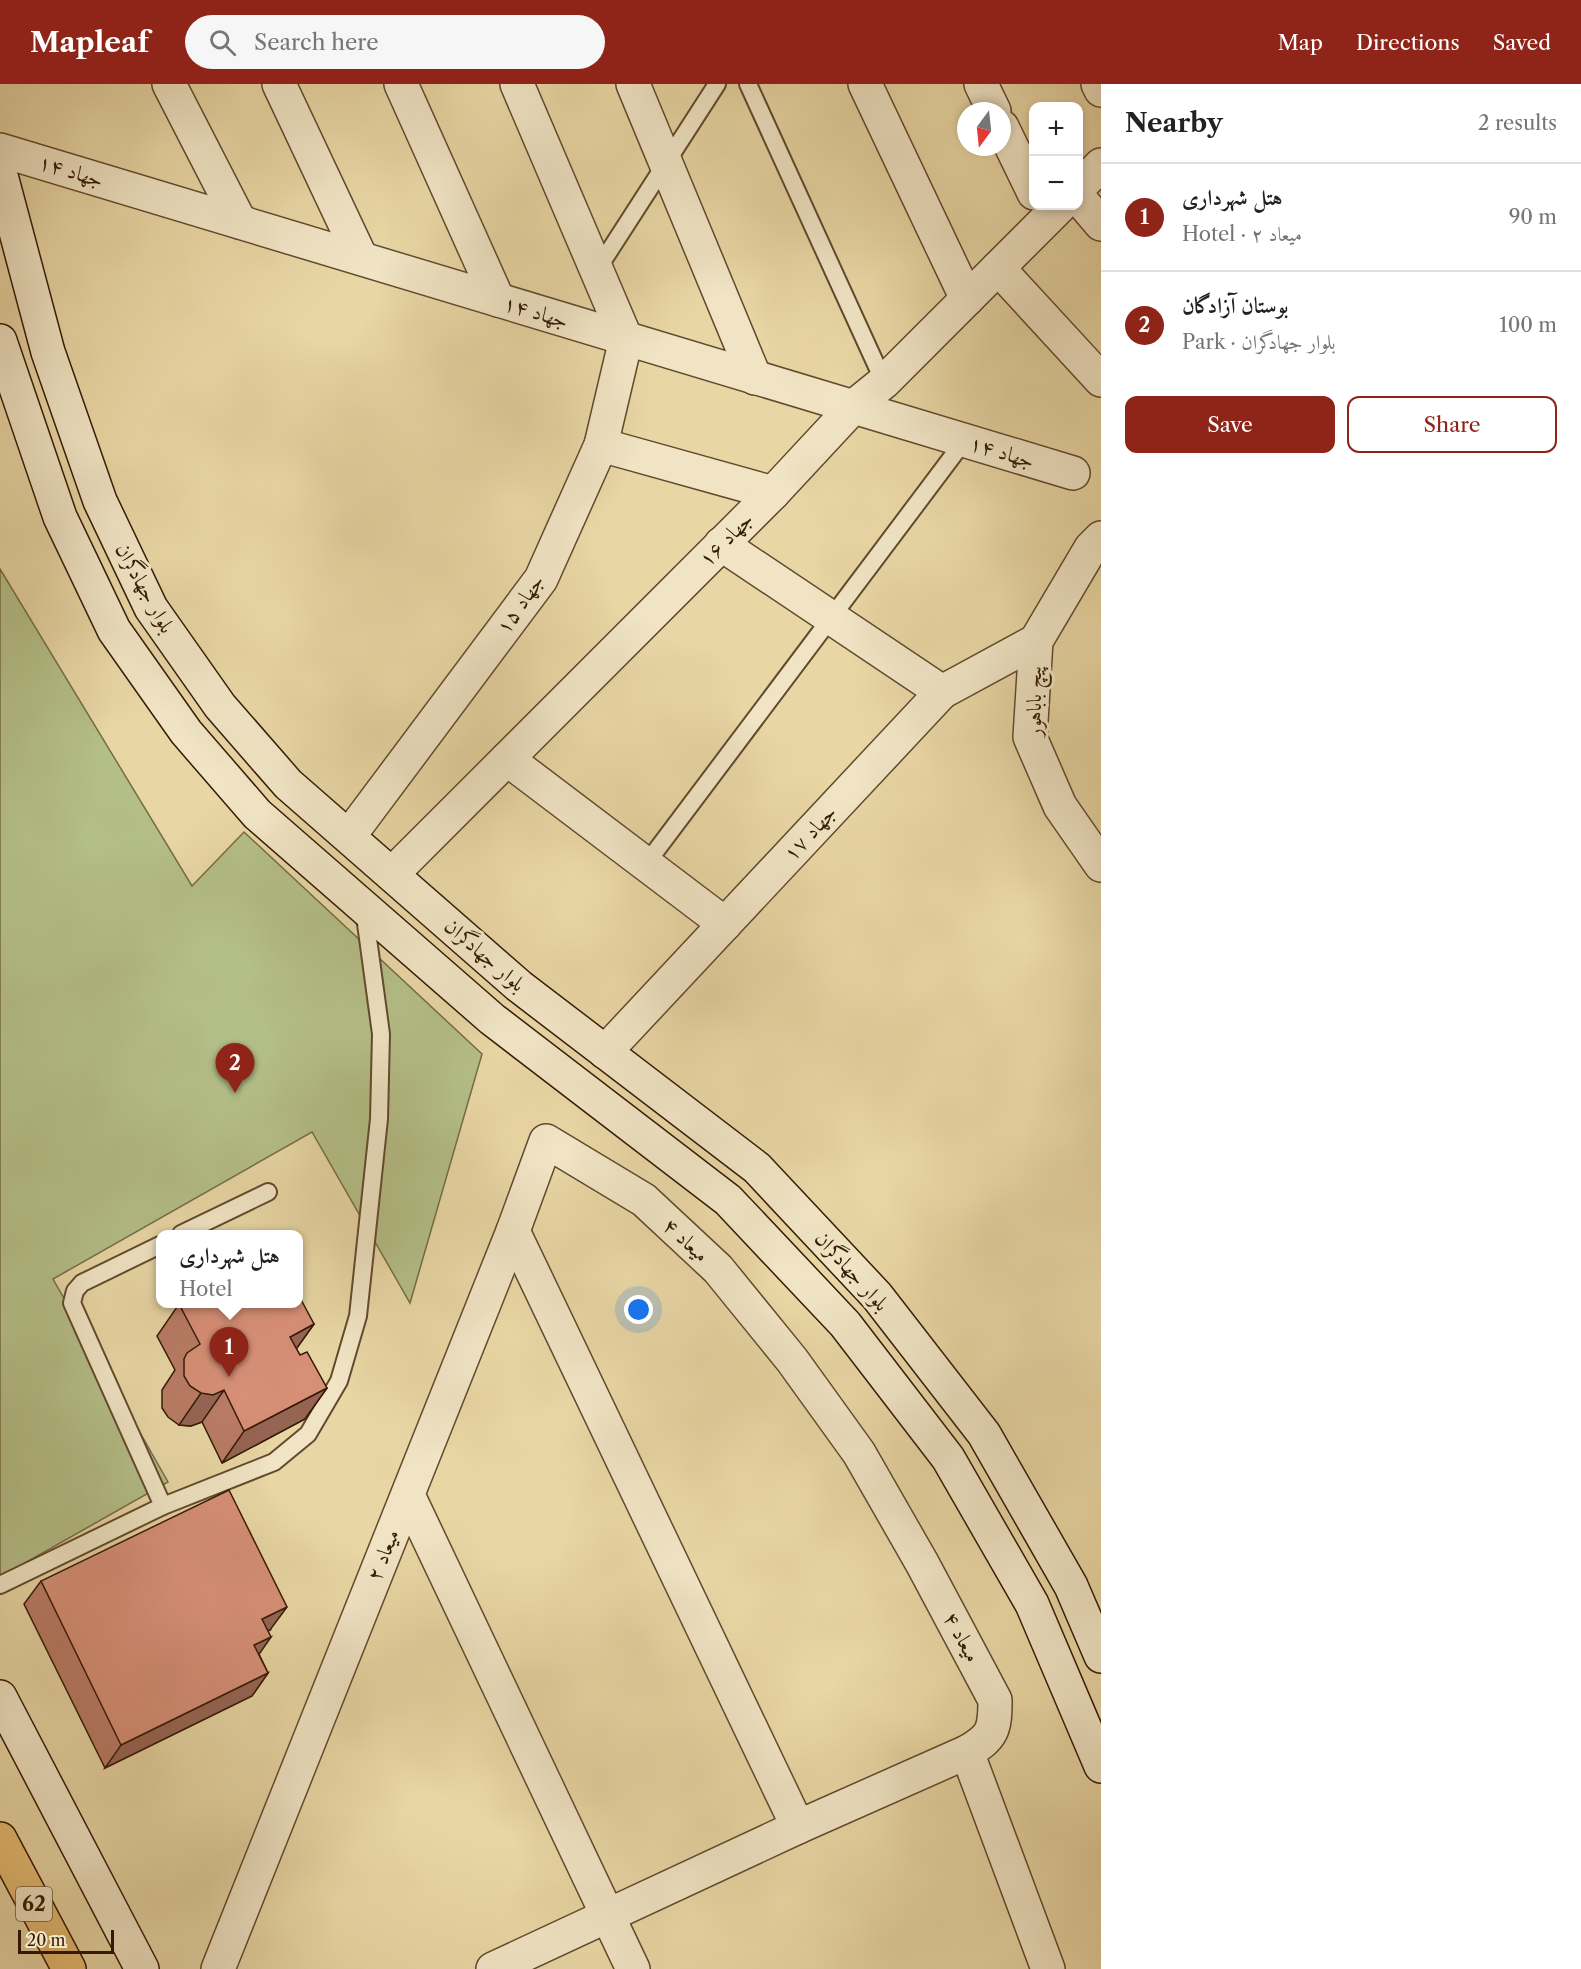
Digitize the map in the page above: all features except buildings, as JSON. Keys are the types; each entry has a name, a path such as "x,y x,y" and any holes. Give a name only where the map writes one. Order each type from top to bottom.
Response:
{"highway":[{"name":"62","path":"0,1839 69,1969"}],"street":[{"path":"169,84 240,222"},
{"path":"279,84 361,258"},
{"path":"401,84 498,300"},
{"path":"517,84 626,339"},
{"path":"633,84 755,378"},
{"path":"865,84 967,299"},
{"path":"981,84 990,102"},
{"path":"1098,84 1101,90"},
{"path":"1011,144 1029,177"},
{"name":"جهاد ۱۴","path":"0,150 1073,473"},
{"path":"1083,183 1101,165"},
{"name":"بلوار جهادگران","path":"0,172 48,352 100,501 151,608 235,723 288,784 519,986 757,1168 877,1296 984,1434 1071,1586 1101,1656"},
{"path":"1083,203 1101,224"},
{"name":"جهاد ۱۶","path":"392,874 773,493 853,408 884,382 998,268 1042,210"},
{"path":"998,268 1101,380"},
{"name":"جهاد ۱۵","path":"349,836 541,579 602,445 626,339"},
{"name":"بلوار جهادگران","path":"0,341 60,518 114,630 186,732 257,814 492,1019 728,1200 844,1324 948,1458 1032,1604 1101,1766"},
{"path":"602,445 773,493"},
{"name":"پیچ باباهور","path":"1101,538 1091,548 1036,641 1030,737 1060,806 1101,865"},
{"path":"721,544 942,692"},
{"name":"جهاد ۱۷","path":"605,1052 942,692 1036,641"},
{"path":"507,759 724,924"},
{"name":"میعاد ۲","path":"218,1969 513,1232 546,1141"},
{"name":"میعاد ۴","path":"493,1969 798,1827 968,1752 987,1741 995,1724 995,1700 922,1563 859,1453 792,1360 718,1269 644,1200 546,1141"},
{"path":"513,1232 798,1827"},
{"path":"408,1495 633,1969"},
{"path":"0,1697 142,1969"},
{"path":"968,1752 1048,1969"}],"lane":[{"path":"597,270 717,84"},
{"path":"748,84 884,382"},
{"path":"646,864 964,441"},
{"path":"0,1585 163,1506 274,1462 308,1434 339,1381 358,1316 379,1119 381,1034 363,905"},
{"path":"189,1230 268,1192"},
{"path":"156,1247 82,1283 75,1291 72,1303 163,1506"}],"green space":[{"path":"0,569 192,886 244,832 482,1054 410,1303 312,1132 53,1279 168,1482 0,1577"}],"place":[{"name":"بوستان آزادگان","path":"235,1093"},
{"name":"هتل شهرداری","path":"229,1377"}]}
